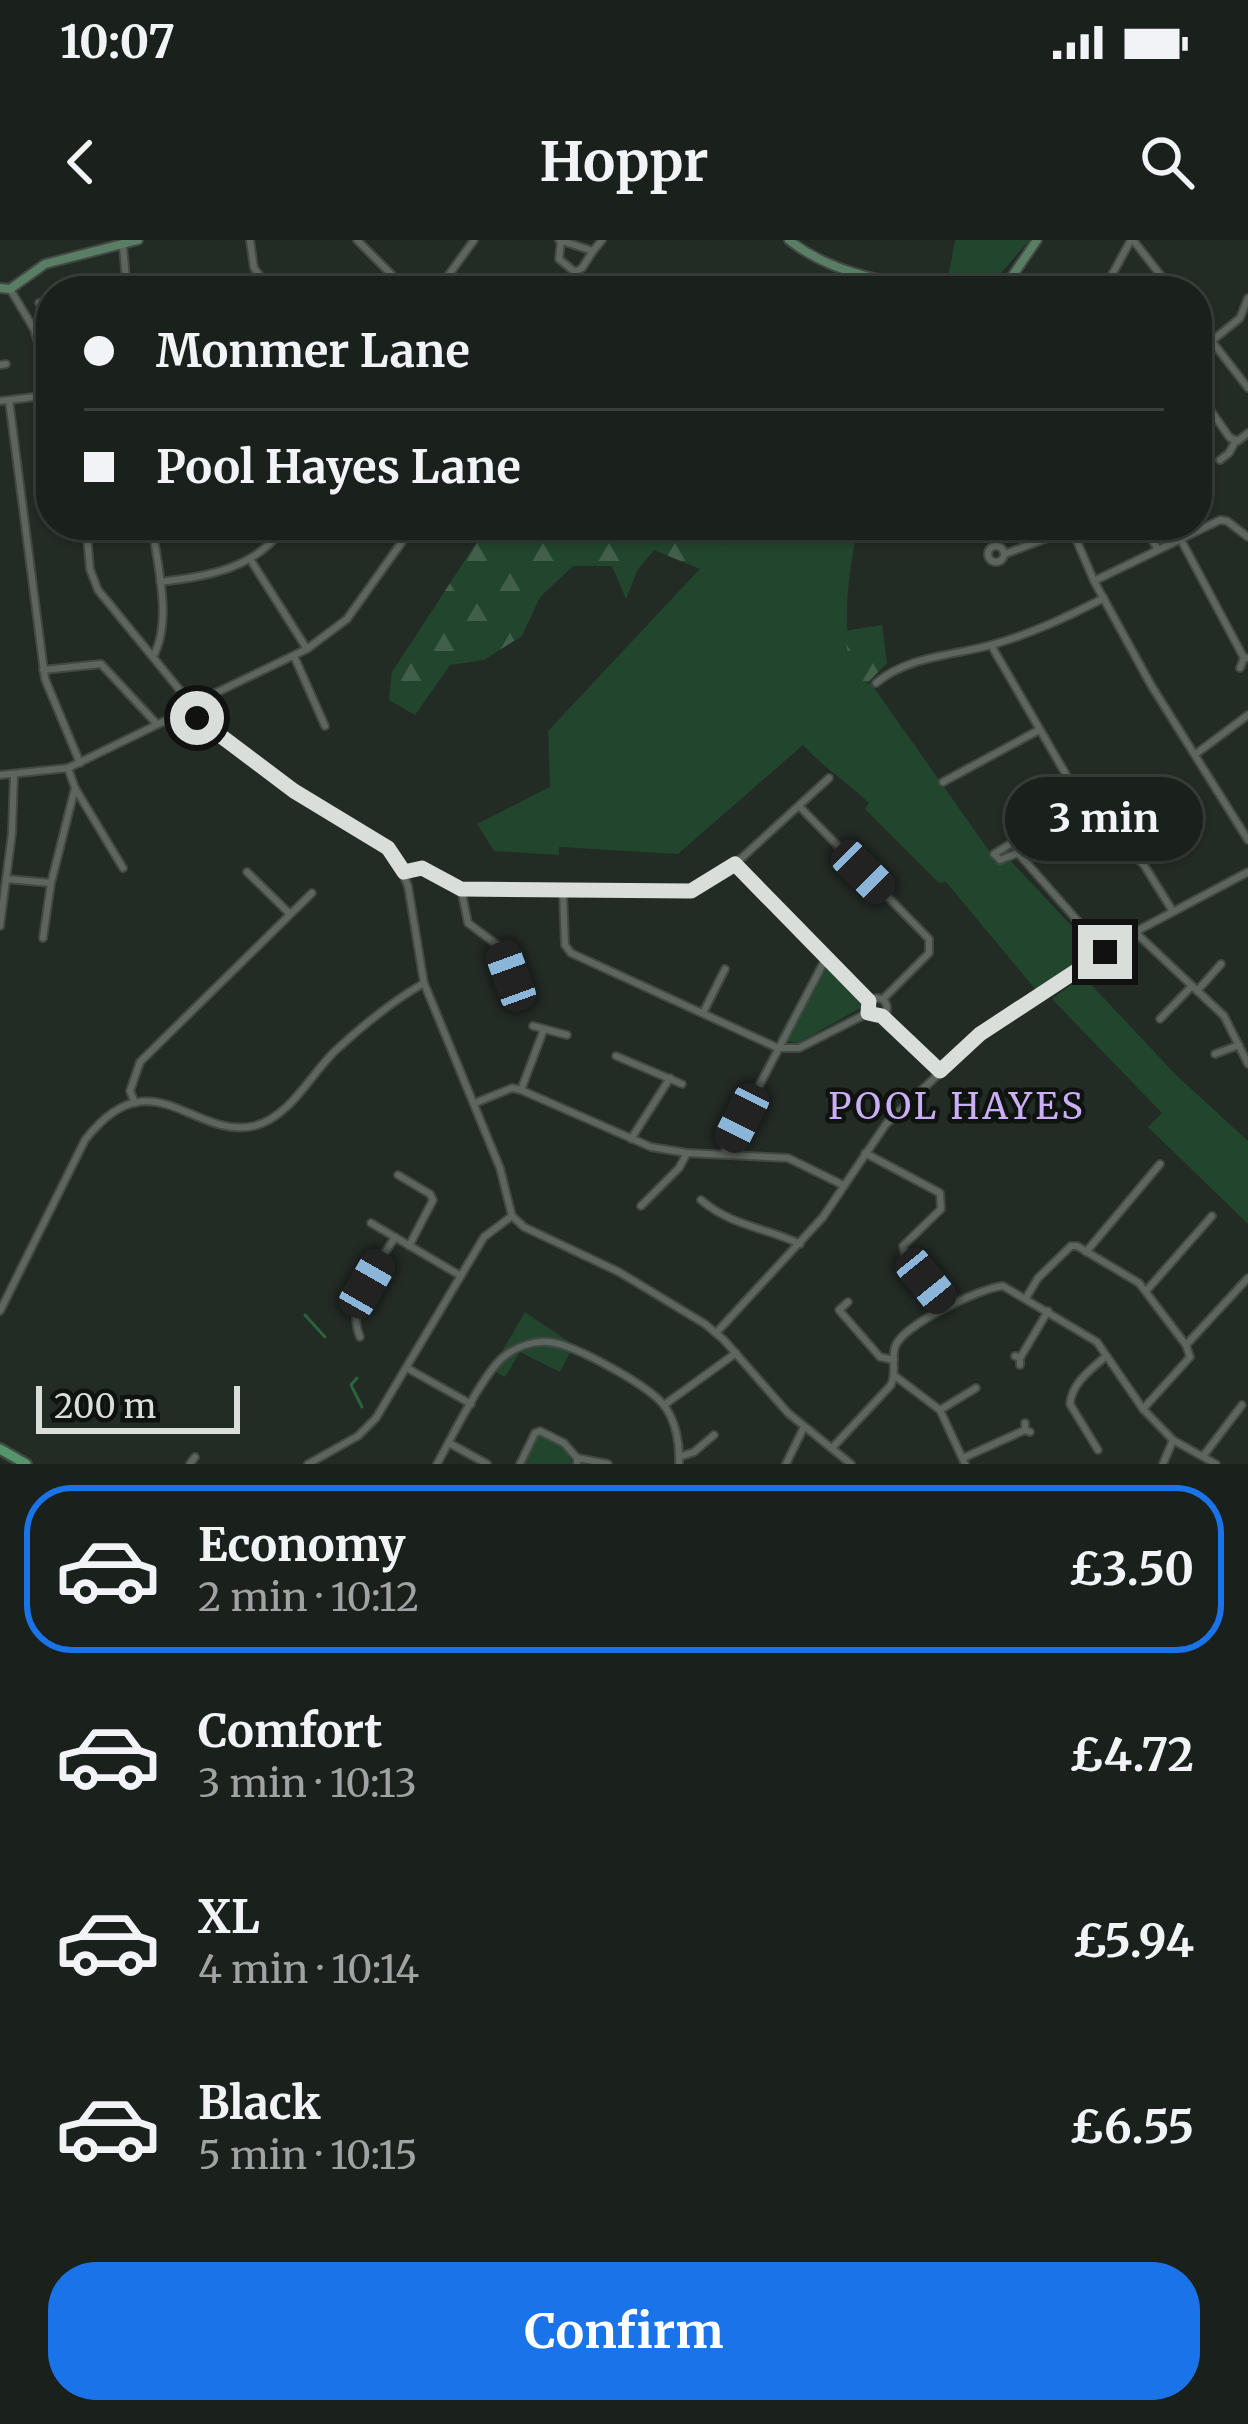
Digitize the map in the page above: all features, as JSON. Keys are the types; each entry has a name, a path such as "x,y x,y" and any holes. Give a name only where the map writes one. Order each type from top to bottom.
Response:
{"main road":[{"path":"5,289 45,264 138,240"},
{"path":"790,240 809,254 869,276"},
{"path":"1012,276 1037,240"},
{"path":"0,1449 26,1464"}],"street":[{"path":"250,240 260,276"},
{"path":"357,240 393,276"},
{"path":"448,276 474,240"},
{"path":"593,251 560,240 559,259 574,272 582,268 602,240"},
{"path":"1113,276 1132,240 1161,276"},
{"path":"123,245 126,276"},
{"path":"5,289 36,336"},
{"path":"1241,289 1248,298 1240,318 1212,341 1248,388"},
{"path":"36,394 4,401 43,670 80,763"},
{"path":"1212,415 1236,440"},
{"path":"1220,460 1248,433"},
{"path":"1212,524 1227,520 1248,537"},
{"path":"87,540 98,590 183,694"},
{"path":"154,540 160,638 154,657"},
{"path":"160,582 204,576 250,559 274,540"},
{"path":"201,700 308,650 347,619 403,540"},
{"path":"1005,554 1039,540"},
{"path":"1076,540 1151,685 1248,840"},
{"path":"1152,540 1157,548"},
{"path":"1094,581 1175,540"},
{"path":"1181,540 1246,658 1240,668"},
{"path":"250,559 308,650"},
{"path":"876,683 904,664 991,645 1049,626 1104,598"},
{"path":"991,645 1086,809 1144,865 1172,910"},
{"path":"294,656 325,726"},
{"path":"43,670 101,664 156,723"},
{"path":"193,693 201,700 203,708 197,718 186,721 177,715 175,704 183,694 193,693"},
{"path":"0,775 68,768 177,715"},
{"path":"1197,753 1248,715"},
{"path":"197,718 294,791 388,848 404,872 424,983 500,1168 512,1216 524,1227 620,1272 716,1333 804,1427 851,1464"},
{"path":"943,782 1039,730"},
{"path":"68,768 123,868"},
{"path":"0,926 14,775"},
{"path":"404,872 422,868 461,889 691,891 735,864 830,778"},
{"path":"43,938 75,788"},
{"path":"798,806 929,939 929,953 883,999 869,1001"},
{"path":"1018,853 1105,952"},
{"path":"735,864 869,1001 868,1013"},
{"path":"247,872 290,914"},
{"path":"716,1333 800,1244 886,1124 980,1034 1135,932 1248,872"},
{"path":"7,879 52,883"},
{"path":"461,889 468,923 500,947 511,976"},
{"path":"563,892 565,945 571,953 778,1048 799,1048 868,1013 882,1016 940,1071"},
{"path":"135,1103 130,1091 140,1062 311,893"},
{"path":"1135,932 1224,1016 1248,1064"},
{"path":"724,1153 826,958"},
{"path":"1160,1019 1221,964"},
{"path":"703,1013 725,969"},
{"path":"0,1311 85,1140 103,1120 135,1103 173,1104 222,1126 266,1121 289,1104 335,1051 397,999 424,983"},
{"path":"882,1016 887,1010 883,999"},
{"path":"533,1026 567,1035"},
{"path":"521,1090 544,1029"},
{"path":"1215,1054 1239,1045"},
{"path":"616,1056 682,1084"},
{"path":"631,1139 670,1078"},
{"path":"475,1103 512,1088 521,1090 631,1139 687,1154 788,1158 843,1185"},
{"path":"865,1153 940,1193 941,1209 903,1246 905,1255 947,1307"},
{"path":"641,1206 687,1154"},
{"path":"1086,1252 1160,1164"},
{"path":"1152,1173 1160,1180"},
{"path":"398,1175 433,1200 409,1246"},
{"path":"700,1200 755,1231 800,1244"},
{"path":"311,1464 368,1428 484,1238 512,1216"},
{"path":"1146,1290 1212,1216"},
{"path":"371,1223 461,1276"},
{"path":"360,1337 353,1321 356,1303 395,1237"},
{"path":"1027,1298 1037,1278 1066,1249 1077,1246 1146,1290 1186,1345 1189,1360 1143,1409"},
{"path":"1186,1345 1248,1278"},
{"path":"832,1448 891,1385 900,1339 947,1307 989,1287 1003,1286 1097,1342 1143,1409 1173,1440 1216,1464"},
{"path":"848,1302 838,1310 880,1357 894,1360"},
{"path":"1018,1360 1048,1311"},
{"path":"437,1464 505,1355 548,1342 586,1357 664,1406 678,1440 679,1460 714,1436"},
{"path":"664,1406 736,1353"},
{"path":"1100,1451 1070,1396 1107,1355"},
{"path":"407,1368 471,1405"},
{"path":"895,1376 940,1410 963,1461 1027,1428"},
{"path":"940,1410 977,1388"},
{"path":"1204,1455 1242,1405"},
{"path":"786,1464 804,1427"},
{"path":"520,1464 540,1431 564,1443 577,1461 608,1464"},
{"path":"1163,1464 1173,1440"},
{"path":"449,1443 487,1464"}],"green space":[{"path":"955,240 1030,240 997,276 948,276"},
{"path":"478,540 727,540 700,569 654,550 638,569 626,599 612,566 573,566 540,597 522,636 484,660 450,665 415,715 389,700 392,672"},
{"path":"727,540 855,540 847,610 855,694 870,682 999,865 1009,859 1095,951 1036,990 946,882 939,883 865,809 869,803 803,745 678,854 559,847 559,855 494,851 477,824 550,787 548,731"},
{"path":"882,625 887,663 855,696 844,631"},
{"path":"822,959 862,1001 862,1007 798,1043 777,1039"},
{"path":"1083,976 1176,1075 1248,1141 1248,1224 1148,1127 1162,1113 1052,999"},
{"path":"525,1312 572,1344 540,1338 501,1353"},
{"path":"556,1345 570,1352 560,1372 520,1352"},
{"path":"520,1352 505,1377 496,1372 508,1359"},
{"path":"539,1435 565,1447 573,1464 523,1464"}],"waterway":[{"path":"305,1315 325,1337"},
{"path":"357,1378 351,1385 362,1407"}],"district":[{"name":"POOL HAYES","path":"957,1106"}],"route":[{"path":"197,718 294,791 388,848 404,872 422,868 461,889 691,891 735,864 869,1001 868,1013 882,1016 940,1071 980,1034 1105,952"}]}
